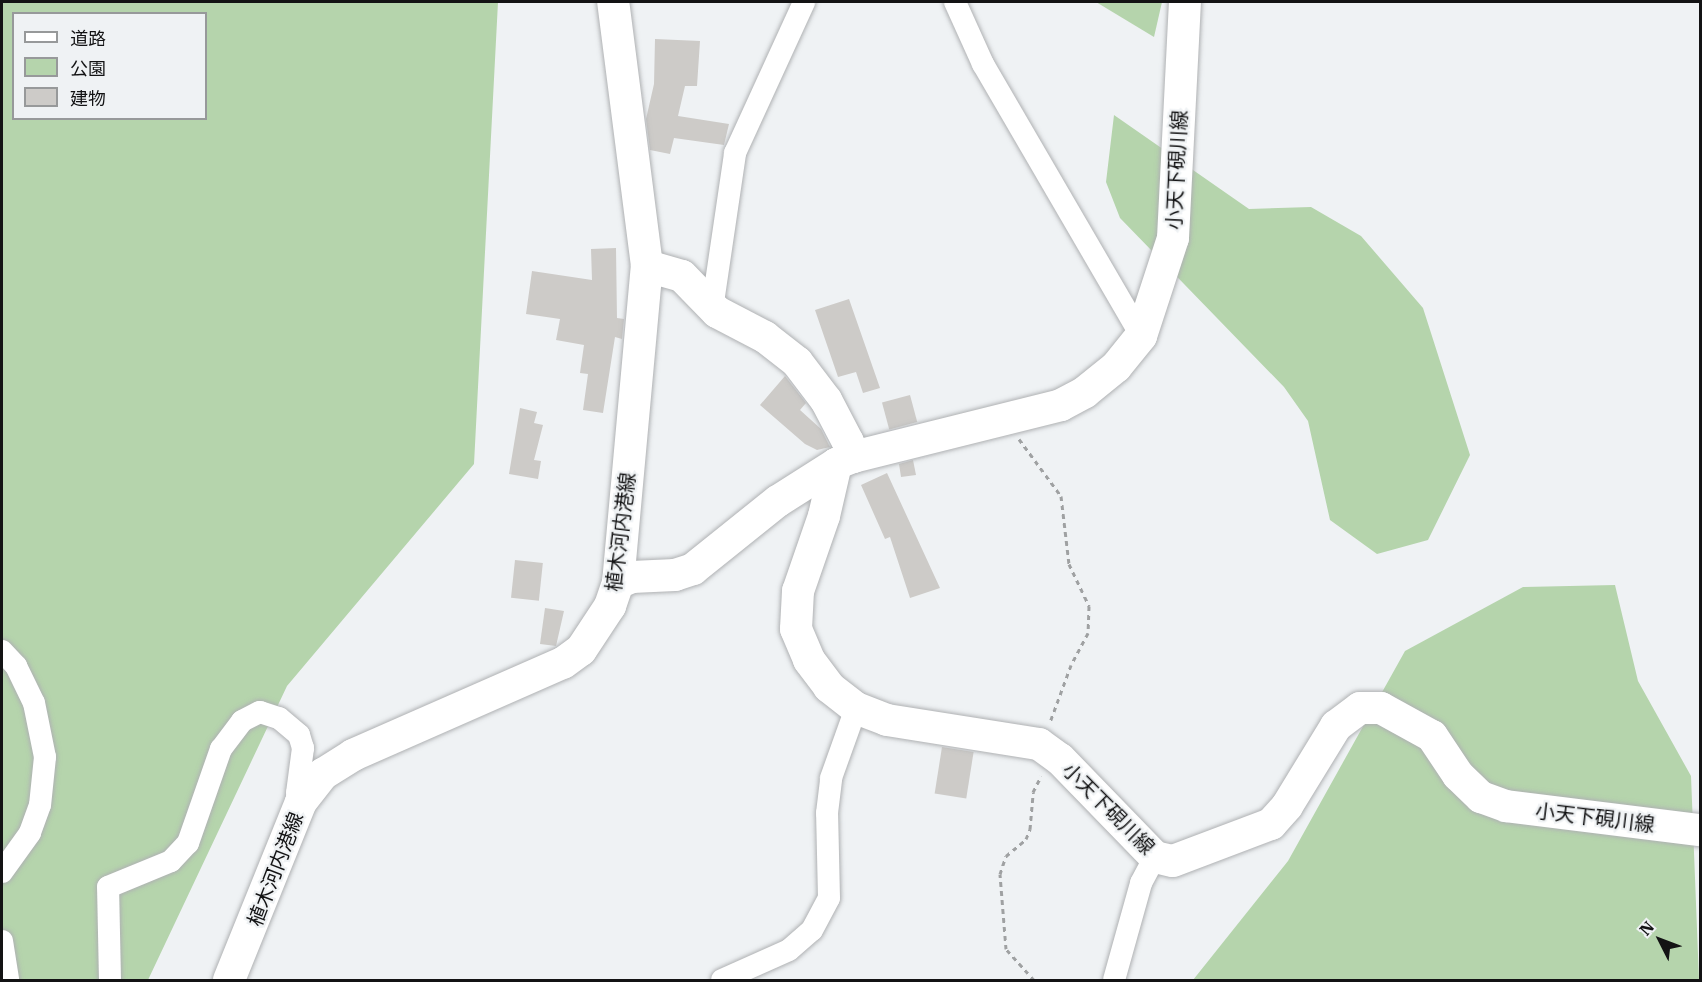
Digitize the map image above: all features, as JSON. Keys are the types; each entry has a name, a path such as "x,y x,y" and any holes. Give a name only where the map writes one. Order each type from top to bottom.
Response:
{"main road":[{"name":"植木河内港線","path":"229,981 301,802 323,774 353,754 563,663 580,650 603,622 618,583 647,266 613,2"},
{"name":"小天下硯川線","path":"1185,2 1173,238 1141,336 1116,367 1085,392 1061,405 844,460 798,591 796,629 809,660 829,687 856,708 887,720 1039,744 1058,757 1155,857 1173,861 1271,824 1287,806 1336,726 1360,708 1381,708 1432,736 1458,775 1481,797 1506,806 1701,830"},
{"path":"618,583 632,577 675,575 693,569 778,501 844,460 826,400 797,362 765,337 709,304 682,276 647,266"}],"street":[{"path":"709,304 735,153 804,2"},
{"path":"955,2 983,64 1141,336"},
{"path":"2,651 16,666 34,703 45,757 40,805 30,833 2,872"},
{"path":"722,981 789,950 812,930 829,898 827,813 831,778 856,708"},
{"path":"110,981 108,887 171,861 188,843 221,749 242,721 260,712 279,718 298,735 303,748 297,794 301,802"},
{"path":"1114,981 1140,883 1155,857"},
{"path":"2,941 8,981"}],"path":[{"path":"1008,420 1061,496 1069,564 1089,606 1089,633 1071,665 1050,722"},
{"path":"1034,981 1011,959 1006,949 1000,874 1006,856 1026,839 1033,792 1044,771 1058,757"}],"green space":[{"path":"2,2 498,2 474,464 287,686 148,980 2,980"},
{"path":"1096,2 1162,2 1154,37"},
{"path":"1114,115 1249,209 1311,207 1361,236 1423,308 1470,455 1428,540 1377,554 1330,520 1308,421 1284,387 1120,218 1106,182"},
{"path":"1615,585 1638,681 1691,776 1699,980 1193,980 1288,861 1405,651 1523,587"}],"building":[{"path":"655,39 700,41 697,86 685,86 678,116 729,124 724,145 674,138 670,154 650,150 646,119 654,84"},
{"path":"616,248 617,318 624,319 622,339 615,337 603,413 583,410 588,374 580,373 584,345 556,340 560,319 526,314 532,271 592,280 591,249"},
{"path":"849,299 880,388 863,393 856,372 838,377 815,310"},
{"path":"785,376 806,403 800,410 821,429 830,447 817,450 805,444 760,405"},
{"path":"910,395 917,422 889,430 882,403"},
{"path":"520,408 537,412 534,423 543,425 534,460 541,461 538,479 509,474"},
{"path":"913,460 916,475 901,477 899,464"},
{"path":"887,473 940,588 910,598 890,537 885,539 861,485"},
{"path":"515,560 543,563 539,601 511,598"},
{"path":"545,608 564,611 556,646 540,644"},
{"path":"942,747 974,752 966,798 935,793"}]}
